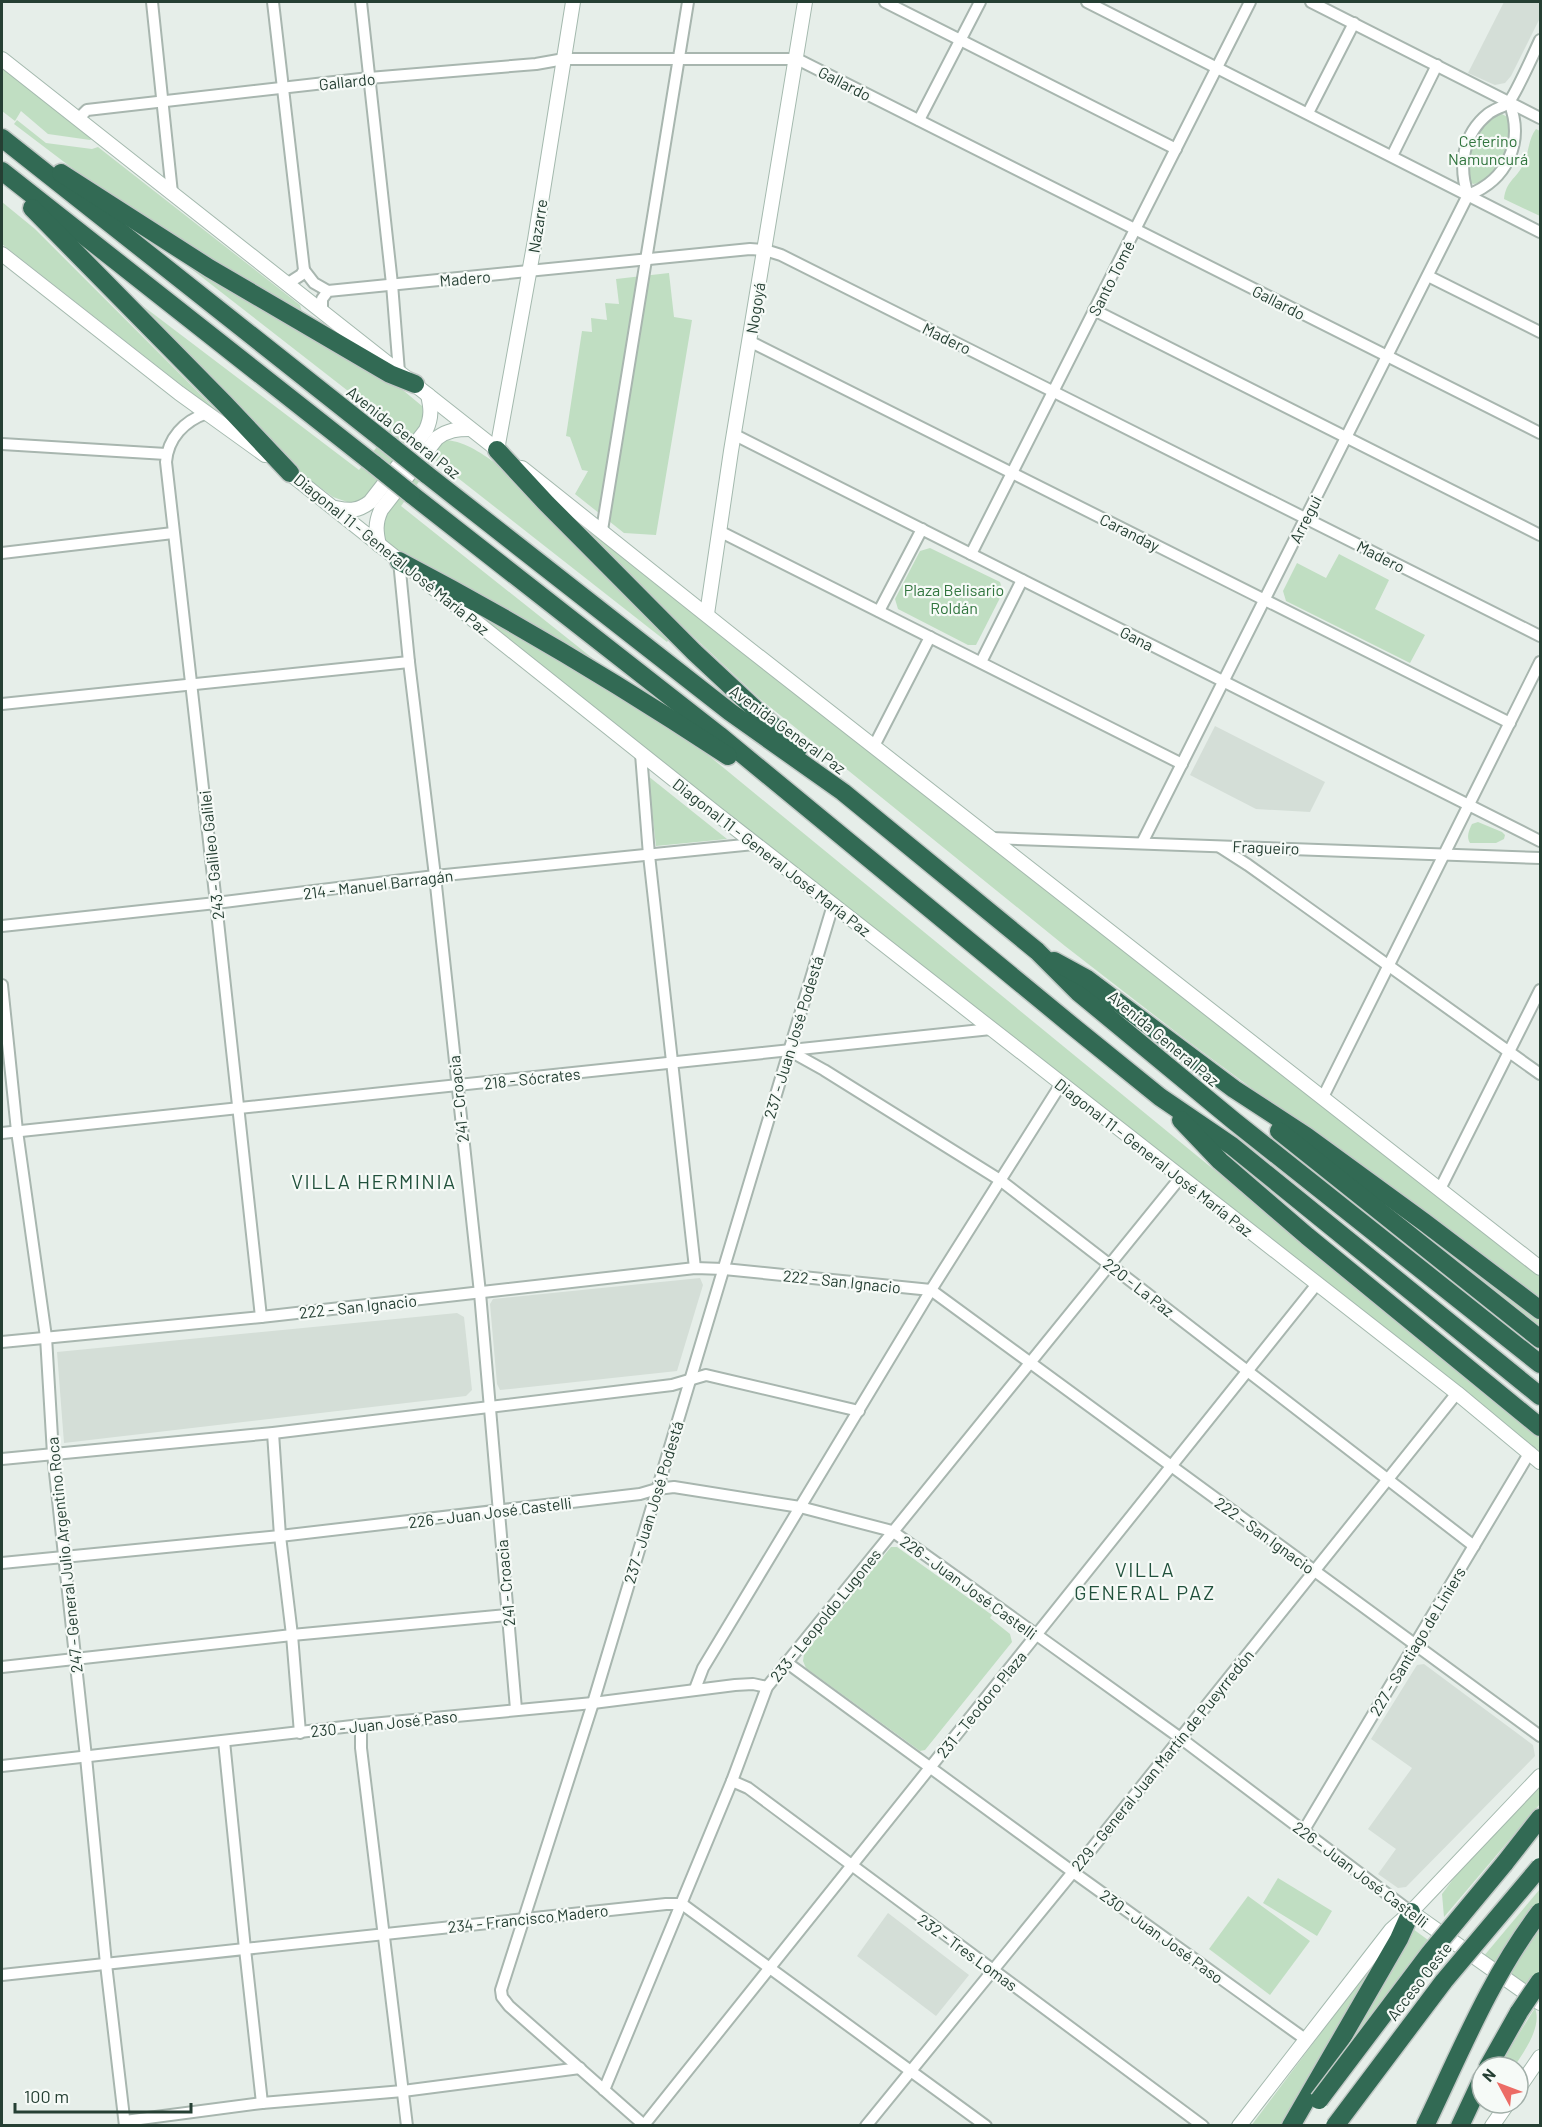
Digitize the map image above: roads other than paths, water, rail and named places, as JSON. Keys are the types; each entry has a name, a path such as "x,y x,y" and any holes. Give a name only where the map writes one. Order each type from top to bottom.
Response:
{"highway":[{"path":"2,137 116,207 208,268 390,374 421,389"},
{"name":"Avenida General Paz","path":"2,137 730,712 843,792 1037,951 1078,992 1234,1121 1540,1364"},
{"path":"2,171 719,735 1160,1096 1232,1146 1540,1396"},
{"path":"2,178 131,307 290,473"},
{"path":"497,450 547,504 694,652 767,718 843,792"},
{"path":"399,561 444,584 602,676 813,812"},
{"path":"1037,951 1087,979 1234,1089 1306,1136 1424,1222 1540,1310"},
{"path":"1234,1089 1275,1128 1540,1339"},
{"path":"1160,1096 1220,1161 1354,1276 1540,1427"},
{"path":"1301,2126 1430,1953 1540,1818"},
{"path":"1504,1864 1540,1828"},
{"name":"Acceso Oeste","path":"1335,2126 1392,2047 1444,1981 1540,1867"},
{"path":"1291,2126 1399,1939 1411,1912"},
{"path":"1425,2126 1483,2005 1505,1965 1540,1912"},
{"path":"1495,2055 1540,1981"},
{"path":"1460,2126 1470,2105"}],"street":[{"path":"152,2 172,193"},
{"path":"273,2 304,270 314,284 328,291 321,299 322,312"},
{"path":"361,2 392,284 399,372"},
{"name":"Nazarre","path":"497,450 530,272 573,2"},
{"path":"602,530 688,2"},
{"name":"Nogoyá","path":"707,615 733,434 805,2"},
{"path":"885,2 1176,149"},
{"path":"919,120 980,2"},
{"path":"1087,2 1540,232"},
{"name":"Santo Tomé","path":"971,554 1250,2"},
{"path":"1311,2 1540,118"},
{"path":"1308,113 1354,23"},
{"path":"1468,195 1462,170 1466,145 1471,133 1487,114 1509,102 1540,40"},
{"name":"Gallardo","path":"78,119 87,110 369,78 537,64 564,58 797,59 1540,432"},
{"path":"2,59 1540,1268"},
{"path":"1392,156 1437,65"},
{"path":"1468,195 1487,186 1508,163 1515,144 1516,133 1509,102"},
{"name":"Arregui","path":"1142,843 1468,195"},
{"name":"Madero","path":"328,291 750,249 765,250 781,255 1540,636"},
{"name":"Diagonal 11 - General José María Paz","path":"2,254 207,413 290,473 754,844 1457,1393 1540,1462"},
{"path":"287,284 301,276 304,270"},
{"path":"1428,276 1540,332"},
{"path":"1094,310 1540,535"},
{"name":"Caranday","path":"749,341 1510,723"},
{"path":"334,508 351,511 362,508 370,502 426,430 431,408 421,389"},
{"path":"2,444 166,454 183,426 207,413"},
{"path":"379,545 376,520 381,510 437,438 457,429 470,429"},
{"name":"Gana","path":"733,434 1540,841"},
{"name":"243 - Galileo Galilei","path":"166,454 261,1317"},
{"path":"879,610 922,529"},
{"path":"719,531 1182,764"},
{"path":"2,553 173,533"},
{"name":"241 - Croacia","path":"399,561 480,1293 516,1709"},
{"path":"981,662 1022,580"},
{"path":"874,746 930,637"},
{"path":"2,704 409,662"},
{"path":"1323,1097 1540,662"},
{"path":"641,754 695,1268"},
{"name":"Fragueiro","path":"991,838 1540,858"},
{"name":"214 - Manuel Barragán","path":"2,926 435,876 754,844"},
{"path":"1217,846 1248,865 1540,1074"},
{"name":"237 - Juan José Podestá","path":"580,2068 509,2006 502,1997 501,1990 593,1703 833,905"},
{"name":"247 - General Julio Argentino Roca","path":"2,985 5,1039 46,1337 53,1454 63,1557 86,1757 105,1964 125,2123"},
{"path":"1440,1189 1540,990"},
{"name":"218 - Sócrates","path":"2,1133 991,1029"},
{"name":"220 - La Paz","path":"788,1050 1000,1180 1474,1546"},
{"path":"695,1689 703,1668 931,1290 1061,1084"},
{"name":"233 - Leopoldo Lugones","path":"604,2090 732,1781 767,1687 1179,1178"},
{"name":"222 - San Ignacio","path":"2,1342 261,1317 695,1268 931,1290 1540,1736"},
{"name":"231 - Teodoro Plaza","path":"644,2125 1317,1284"},
{"path":"2,1459 273,1433 672,1385 706,1375 859,1411"},
{"name":"229 - General Juan Martín de Pueyrredón","path":"866,2126 1457,1393"},
{"path":"273,1433 280,1536 300,1733"},
{"name":"227 - Santiago de Liniers","path":"1304,1830 1530,1452"},
{"name":"226 - Juan José Castelli","path":"2,1563 498,1512 640,1494 674,1487 800,1507 892,1531 1179,1737 1411,1912 1540,2003"},
{"path":"2,1667 291,1635 507,1615"},
{"name":"230 - Juan José Paso","path":"786,1662 1305,2039"},
{"name":"230 - Juan José Paso","path":"2,1766 361,1725 593,1703 695,1689 753,1684 767,1687"},
{"path":"361,1725 406,2126"},
{"path":"224,1741 244,1949 262,2103"},
{"path":"1239,2126 1391,1930 1411,1912 1540,1776"},
{"name":"232 - Tres Lomas","path":"732,1781 748,1788 1203,2126"},
{"path":"682,1904 986,2126"},
{"name":"234 - Francisco Madero","path":"2,1975 525,1918 682,1904"},
{"path":"1530,2071 1540,2056"},
{"path":"125,2123 262,2103 403,2091 580,2068 644,2125"}],"district":[{"name":"VILLA HERMINIA","path":"374,1181"},
{"name":"VILLA GENERAL PAZ","path":"1145,1580"}],"park label":[{"name":"Ceferino Namuncurá","path":"1488,149"},
{"name":"Plaza Belisario Roldán","path":"954,598"}]}
